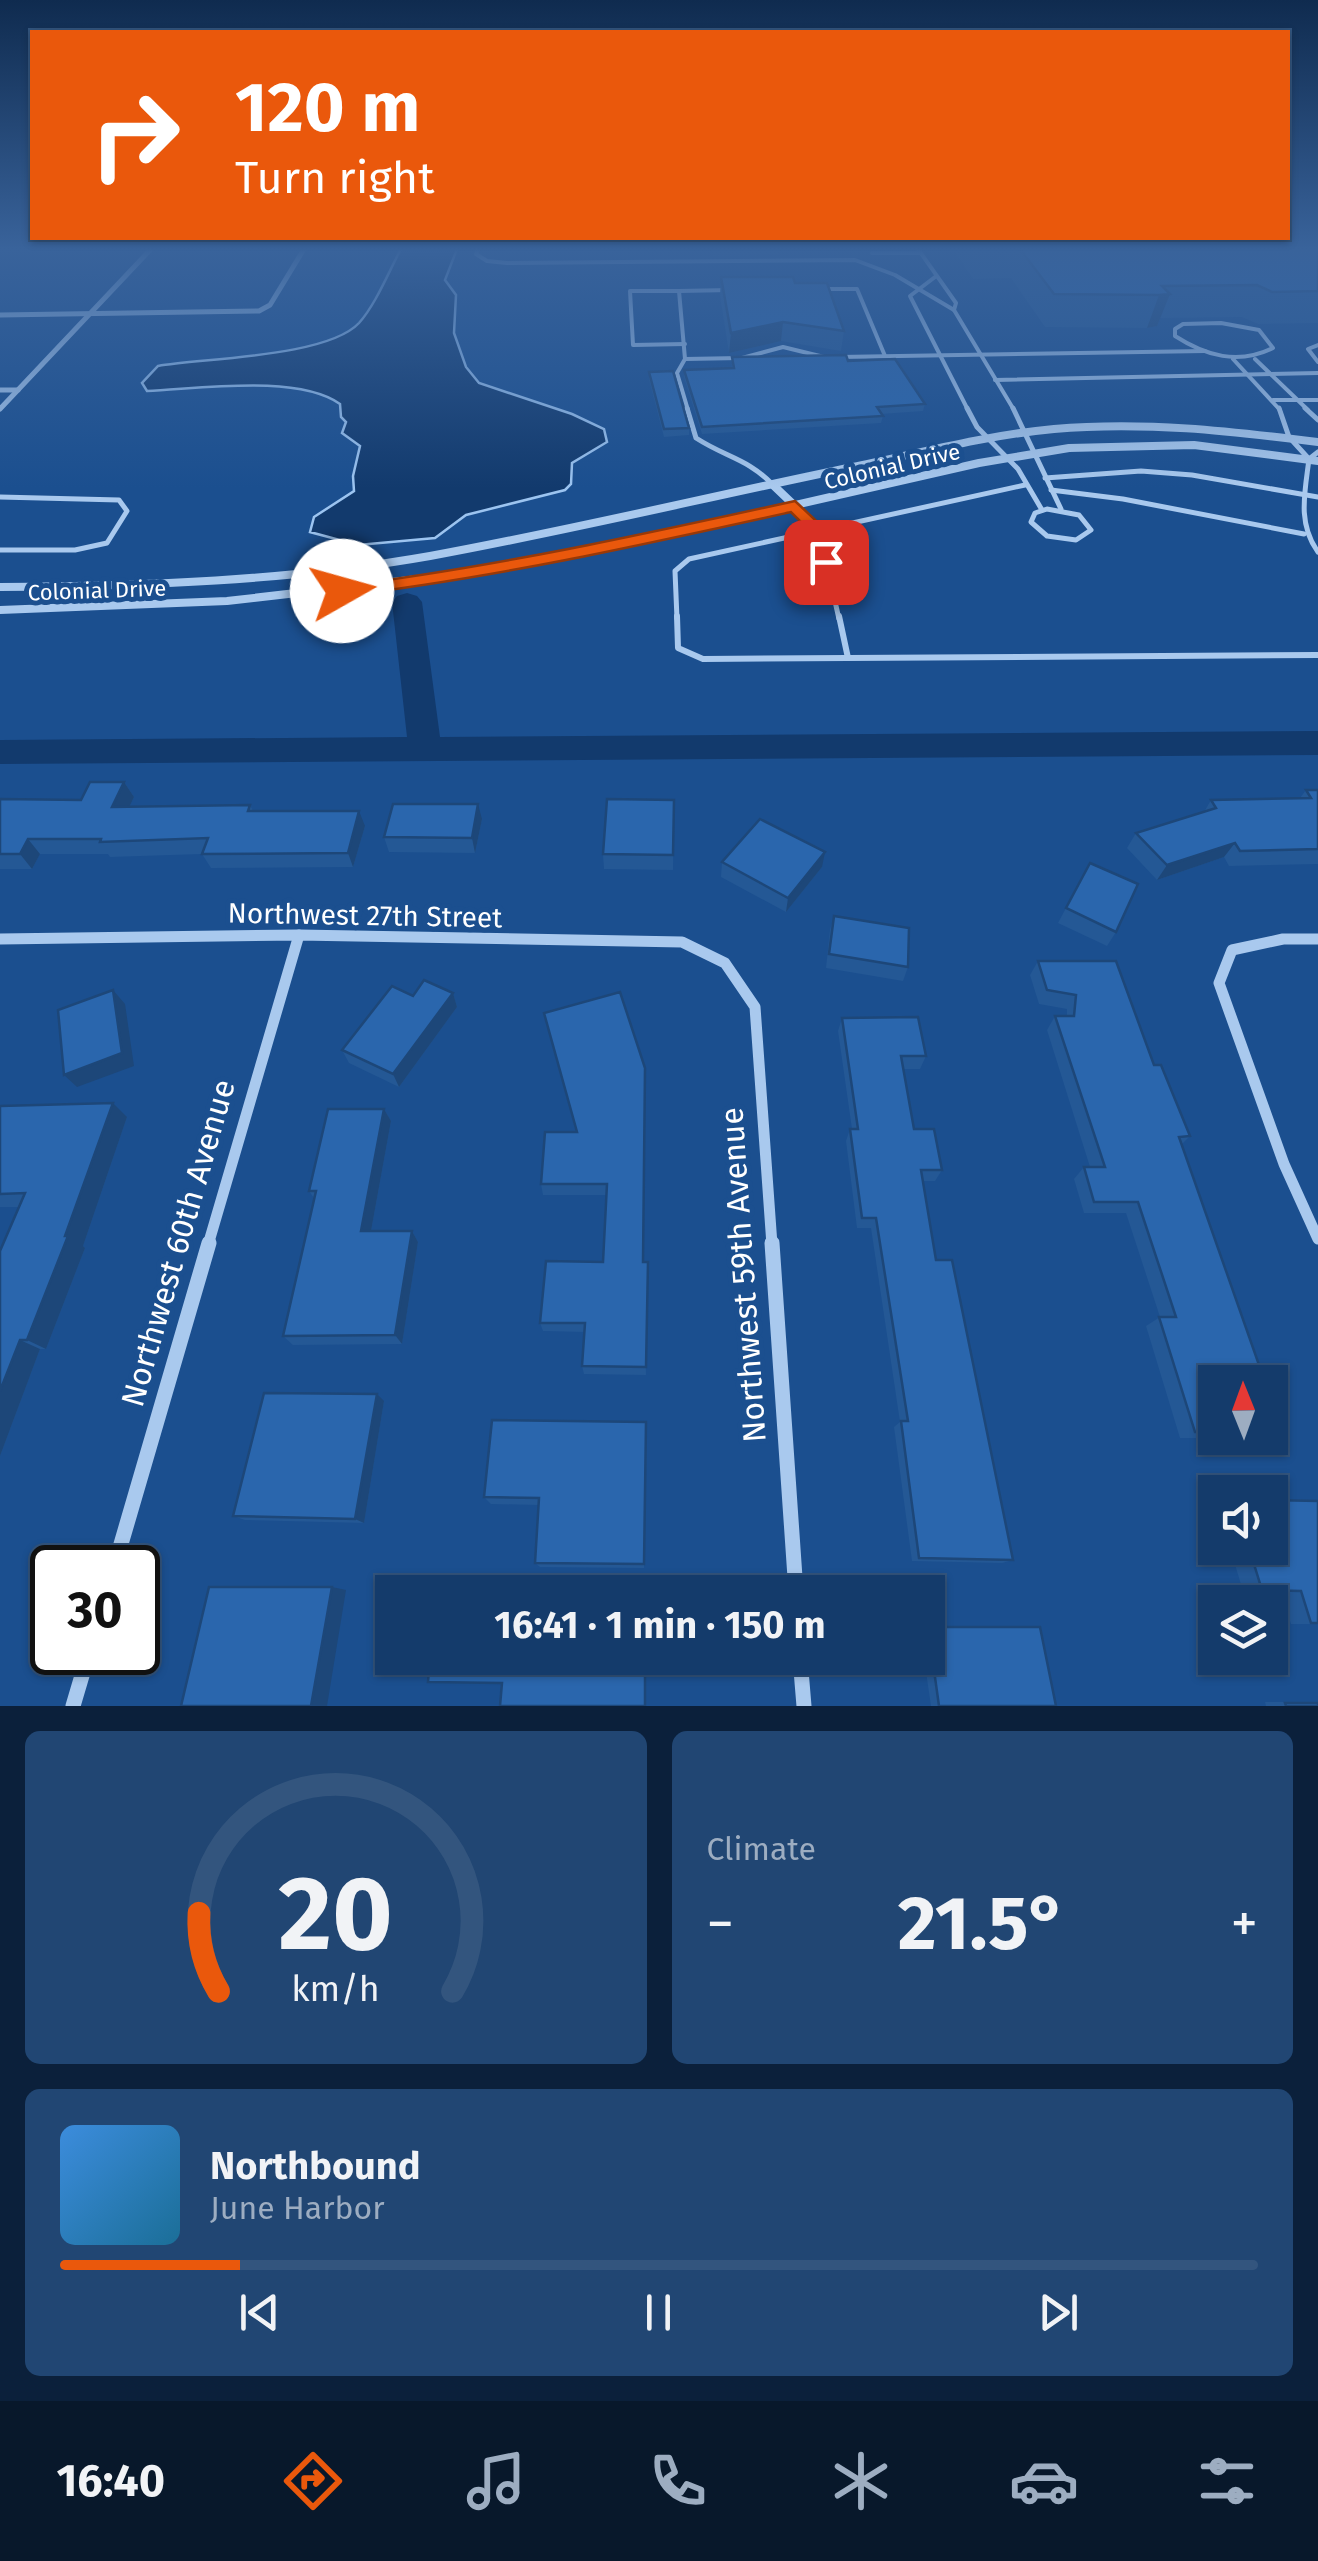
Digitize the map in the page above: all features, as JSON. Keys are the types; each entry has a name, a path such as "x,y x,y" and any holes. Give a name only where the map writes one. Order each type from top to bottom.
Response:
{"street":[{"path":"0,409 74,329"},
{"path":"0,390 18,390"},
{"name":"Colonial Drive","path":"0,587 130,586 282,576 429,556 1028,433 1132,425 1217,428 1318,442"},
{"name":"Colonial Drive","path":"0,610 120,609 280,598 434,580 602,549 1036,453 1147,444 1225,447 1313,460"},
{"path":"774,485 795,506"},
{"path":"588,525 602,549"},
{"path":"429,556 434,580"},
{"name":"Northwest 27th Street","path":"0,939 299,935 682,942 724,963"},
{"name":"Northwest 60th Avenue","path":"121,1545 299,935"},
{"path":"1318,939 1284,939 1232,950 1219,983 1284,1164 1318,1239"},
{"name":"Northwest 59th Avenue","path":"724,963 754,1007 795,1575"},
{"path":"73,1706 82,1675"},
{"path":"801,1675 804,1706"}],"lane":[{"path":"632,329 633,345 685,344"},
{"path":"683,329 685,359 677,373 696,438 722,455 752,463 774,485"},
{"path":"873,329 885,356"},
{"path":"927,329 978,426 1009,458 1042,510"},
{"path":"964,329 1028,433 1061,510"},
{"path":"1176,329 1175,336 1205,351 1234,359 1255,359 1273,348 1265,334 1256,329"},
{"path":"1318,345 1308,349 1318,362"},
{"path":"742,358 764,348 793,347 824,357"},
{"path":"792,358 1205,351"},
{"path":"685,359 775,358"},
{"path":"1234,359 1272,400 1285,420 1289,437 1313,460"},
{"path":"1255,359 1318,420"},
{"path":"994,380 1318,373"},
{"path":"1272,400 1318,400"},
{"path":"1318,452 1306,495 1304,534 1318,552"},
{"path":"1045,478 1158,472 1318,497"},
{"path":"1026,485 689,559 675,572 678,648 703,659 1318,655"},
{"path":"1051,490 1123,499 1304,534"},
{"path":"0,497 119,500 126,511 107,543 76,550 0,550"},
{"path":"795,506 819,531 848,658"},
{"path":"1042,510 1061,510 1086,520 1089,534 1076,540 1047,536 1031,522 1042,510"}],"water":[{"path":"351,329 454,329 466,367 479,383 572,414 604,429 607,442 572,463 571,484 565,490 466,515 435,538 358,545 310,532 314,517 354,491 360,446 342,433 346,422 341,417 340,404 299,389 274,386 147,391 142,383 158,366 294,349"}],"building":[{"path":"846,355 848,361 895,359 925,404 877,407 883,416 702,427 684,370 734,368 732,357"},
{"path":"673,371 689,428 664,429 649,372"},
{"path":"90,782 124,782 112,807 250,805 248,811 359,811 348,853 202,854 208,838 100,842 101,839 28,839 20,854 0,854 0,799 81,800"},
{"path":"1306,790 1318,790 1318,849 1240,851 1235,843 1167,865 1136,833 1216,808 1211,800 1311,798"},
{"path":"607,799 674,800 673,855 603,854"},
{"path":"393,804 478,804 472,838 384,837"},
{"path":"760,819 825,852 788,898 722,862"},
{"path":"1090,863 1138,884 1116,932 1066,908"},
{"path":"834,916 909,928 908,967 829,954"},
{"path":"1038,961 1116,961 1154,1065 1161,1065 1190,1136 1179,1137 1259,1365 1198,1365 1198,1432 1159,1317 1176,1317 1138,1202 1094,1202 1084,1167 1105,1167 1055,1016 1074,1016 1076,995 1047,990"},
{"path":"424,980 453,993 393,1074 342,1050 392,986 413,996"},
{"path":"113,990 122,1053 64,1075 58,1010"},
{"path":"620,992 645,1068 646,1367 582,1366 585,1323 540,1323 546,1261 603,1262 607,1184 541,1184 545,1132 577,1132 544,1013"},
{"path":"918,1017 926,1056 901,1056 914,1129 934,1129 942,1170 921,1170 936,1260 952,1260 1013,1560 919,1558 901,1421 908,1421 876,1218 862,1218 850,1129 858,1129 842,1018"},
{"path":"113,1103 68,1236 27,1340 20,1340 0,1391 0,1251 25,1193 0,1194 0,1106"},
{"path":"328,1109 384,1109 361,1231 412,1231 395,1335 283,1336 316,1191 309,1191"},
{"path":"264,1393 377,1394 355,1519 233,1516"},
{"path":"492,1420 646,1422 644,1564 535,1563 539,1498 484,1497"},
{"path":"1288,1500 1318,1501 1318,1623 1311,1623 1301,1591 1288,1591 1288,1585 1260,1585 1254,1565 1288,1565"},
{"path":"209,1587 332,1587 311,1706 181,1706"},
{"path":"945,1627 1040,1627 1056,1706 939,1706 935,1675 945,1675"},
{"path":"429,1675 645,1675 645,1706 500,1706 502,1683 428,1682"},
{"path":"1285,1703 1318,1703 1318,1706 1286,1706"}],"waterway":[{"path":"407,602 425,749"},
{"path":"0,752 1318,743"}],"route":[{"path":"342,591 434,580 602,549 795,506 819,531 826,562"}]}
